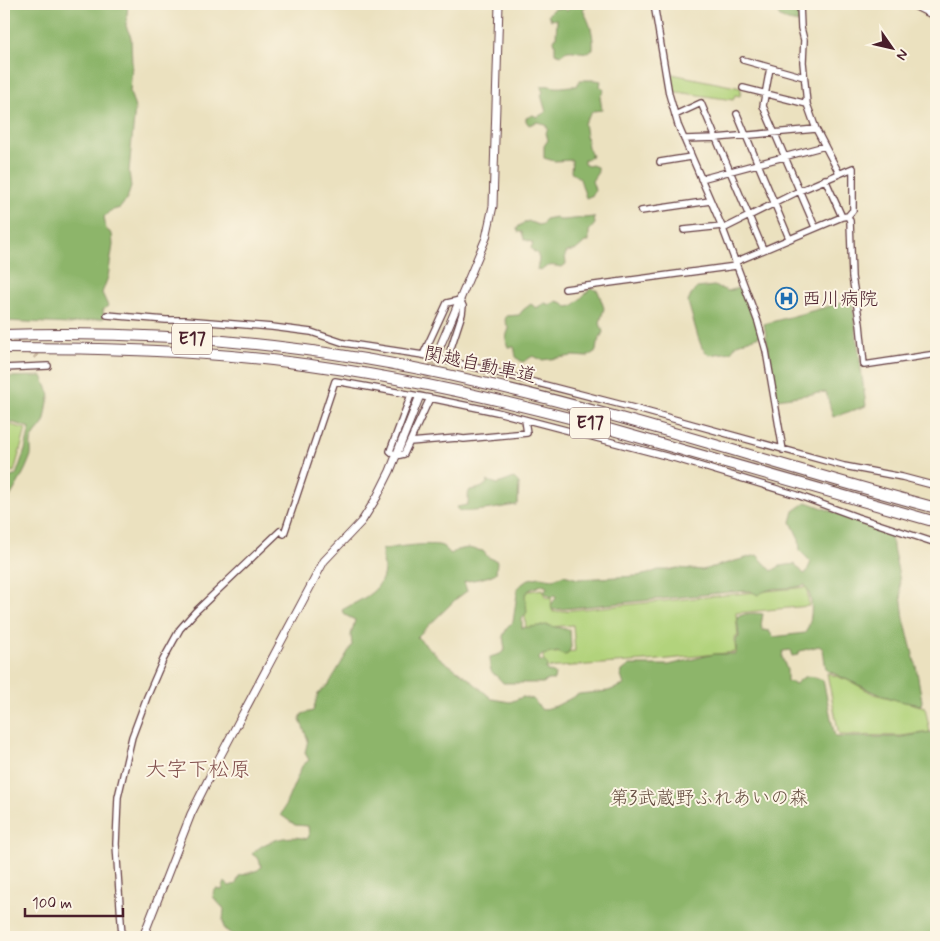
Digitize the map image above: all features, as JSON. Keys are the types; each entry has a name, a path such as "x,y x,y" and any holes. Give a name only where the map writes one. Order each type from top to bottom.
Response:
{"highway":[{"name":"関越自動車道","path":"4,335 96,334 208,340 256,344 345,356 400,366 472,380 578,406 936,508"},
{"name":"関越自動車道","path":"4,348 77,348 192,353 288,362 396,379 523,406 578,420 936,522"}],"street":[{"path":"436,356 486,238 493,206 499,4"},
{"path":"654,4 669,94 675,115 722,228 758,322 766,351 783,450"},
{"path":"800,4 807,104 816,129 840,173"},
{"path":"910,4 936,17"},
{"path":"743,60 804,77"},
{"path":"770,68 763,106 815,227"},
{"path":"743,88 807,104"},
{"path":"675,115 701,103 763,250"},
{"path":"737,114 789,238"},
{"path":"684,139 816,129"},
{"path":"701,179 729,170 826,146"},
{"path":"660,162 691,157"},
{"path":"565,289 736,264 789,238 845,216 853,210 853,168 825,179 722,228 684,230"},
{"path":"825,179 845,216 850,221 852,277 860,324 864,365 936,354"},
{"path":"641,211 710,201"},
{"path":"423,356 447,303 460,300"},
{"path":"446,360 462,314 463,306 460,300"},
{"path":"107,315 272,326 311,332 344,342 446,360 630,407 844,466 902,477 936,486"},
{"path":"4,368 48,366"},
{"path":"122,937 116,844 118,797 132,737 147,697 163,660 180,629 195,612 282,532 334,381 430,398 677,459 797,495 841,512 936,543"},
{"path":"396,456 390,451 411,395"},
{"path":"143,937 191,814 214,766 327,557 352,533 367,514 382,489 420,398"},
{"path":"396,456 404,454 430,398"},
{"path":"410,442 464,439 527,432 525,420"}],"green space":[{"path":"4,4 128,4 126,26 131,37 132,65 130,92 135,108 129,171 131,187 127,199 120,208 110,211 104,217 106,229 112,234 113,245 108,277 102,293 108,306 103,310 104,318 70,324 4,321"},
{"path":"566,4 586,4 583,10 591,29 593,50 588,52 568,51 561,55 555,53 554,40 556,37 557,19 551,20 548,15 553,9 563,8 567,11 569,9"},
{"path":"756,4 797,4 799,23 780,17 775,9"},
{"path":"667,73 741,88 740,96 735,95 733,100 670,91"},
{"path":"580,80 601,81 600,86 604,90 600,96 602,110 593,111 584,123 588,147 592,156 584,160 584,164 597,167 598,172 592,181 595,190 593,195 586,198 580,179 571,172 572,160 554,161 544,158 544,146 548,140 546,133 548,129 545,124 537,122 529,125 526,121 526,118 533,115 537,117 546,112 541,95 543,92 542,86 577,86"},
{"path":"556,217 559,220 563,220 594,217 595,224 589,231 589,242 585,242 576,250 567,252 565,255 566,264 562,267 551,266 541,271 537,270 539,259 537,253 531,248 533,243 524,239 522,232 518,232 517,229 528,221 538,225 543,224 545,219"},
{"path":"714,286 728,291 742,287 757,323 760,336 737,344 731,352 709,355 702,348 688,302 692,293 697,288"},
{"path":"591,288 598,291 604,308 600,323 603,332 596,351 587,357 573,356 542,360 533,356 523,362 516,356 514,347 508,347 506,338 509,329 505,321 506,316 519,315 531,304 536,308 545,303 550,305 557,301 567,307 573,306"},
{"path":"852,300 866,406 833,417 826,392 777,399 764,324"},
{"path":"42,376 50,395 45,419 32,439 31,456 23,473 10,497 4,498 4,480 16,475 30,428 4,420 4,377"},
{"path":"4,423 26,429 14,472 4,469"},
{"path":"514,478 519,483 518,503 516,505 477,511 458,510 457,507 467,505 470,490 480,488 488,481 498,484"},
{"name":"第3武蔵野ふれあいの森","path":"807,502 890,533 899,576 904,619 916,666 922,701 921,705 899,701 876,693 826,670 823,649 819,646 800,651 798,655 792,656 790,650 783,651 782,657 787,670 787,681 796,684 802,678 808,676 823,680 835,737 902,737 931,732 936,736 936,937 245,937 233,935 224,929 224,909 214,898 213,893 216,889 222,890 225,882 229,886 236,884 239,876 258,870 261,867 259,859 252,854 264,845 278,839 293,837 307,839 309,836 308,826 295,825 281,815 302,766 309,760 305,753 308,740 300,719 302,714 313,711 318,694 329,684 352,645 351,635 355,620 345,615 342,610 369,595 379,585 384,570 382,550 412,545 437,545 443,547 451,554 457,550 468,548 483,551 488,557 497,561 496,573 484,578 464,582 467,591 456,599 417,637 441,659 468,678 492,699 510,702 523,697 533,699 542,710 556,706 579,694 608,691 624,685 621,676 622,671 630,665 669,665 714,654 736,654 736,639 739,637 737,618 746,614 763,614 761,625 763,630 769,631 773,637 805,633 811,616 810,596 805,585 770,590 758,595 750,591 730,592 552,610 551,605 556,598 555,595 551,597 544,592 547,587 542,585 529,590 525,595 527,612 522,619 522,628 546,625 570,630 571,647 567,655 558,652 542,655 539,658 540,661 544,661 547,664 546,670 555,674 554,680 548,680 543,683 503,683 491,671 490,657 500,654 505,650 503,636 513,622 518,587 529,579 540,577 553,579 564,575 578,579 637,576 658,570 677,568 702,570 757,555 772,571 780,566 795,564 804,574 811,562 800,551 799,539 791,522 794,511"},
{"path":"807,587 809,606 736,613 738,637 734,637 736,652 659,660 544,668 543,654 575,651 573,625 526,629 523,592 543,589 545,597 551,598 553,612"},
{"path":"827,673 850,681 874,694 925,707 930,732 901,736 839,735"}],"tunnel":[{"path":"7,335 37,357"},
{"path":"419,398 436,356"}],"place":[{"name":"西川病院","path":"786,299"}],"district":[{"name":"大字下松原","path":"198,770"}]}
